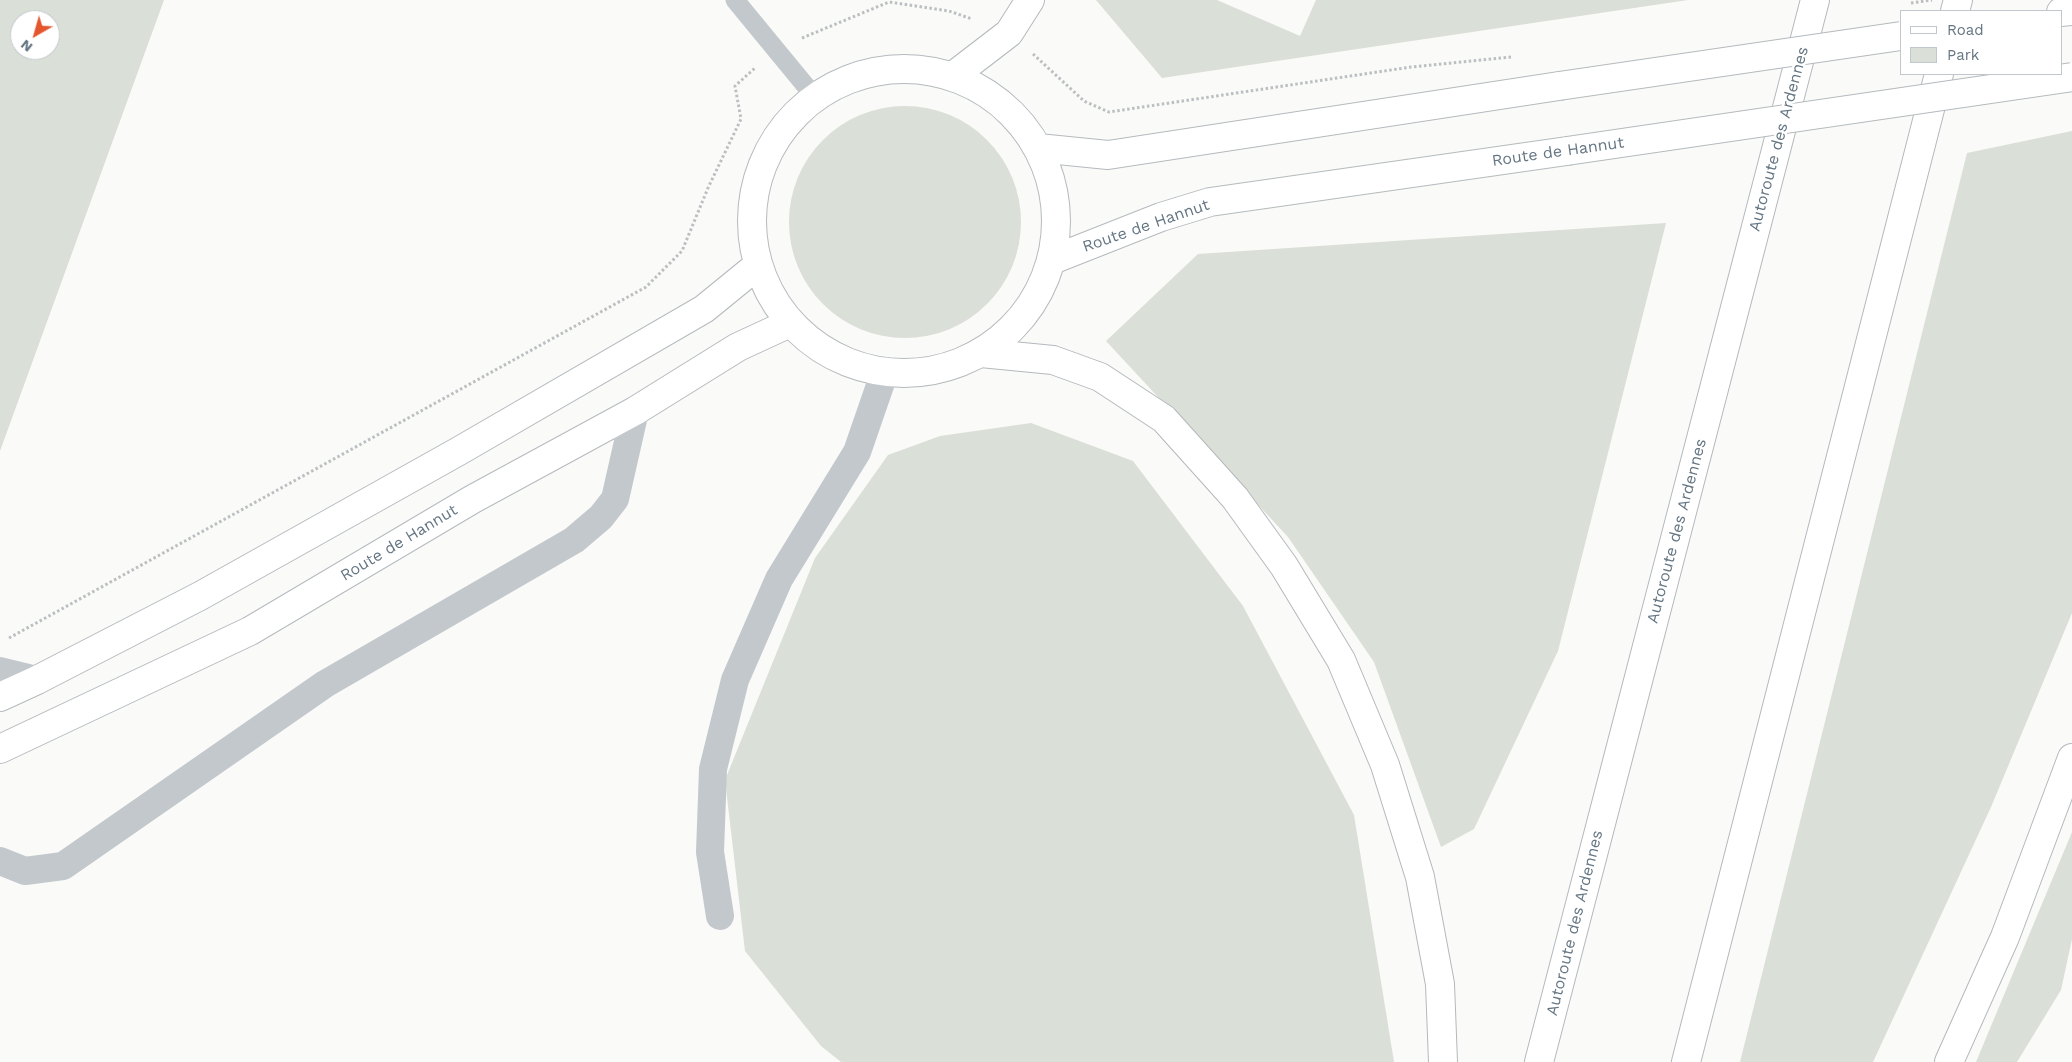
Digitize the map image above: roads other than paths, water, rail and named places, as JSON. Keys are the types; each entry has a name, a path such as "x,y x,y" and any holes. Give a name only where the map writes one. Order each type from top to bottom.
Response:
{"main road":[{"path":"953,76 1009,33 1030,0"},
{"name":"Autoroute des Ardennes","path":"1539,1062 1815,0"},
{"path":"1038,148 1108,155 1900,36"},
{"path":"906,68 953,76 1003,104 1038,148 1053,184 1057,222 1052,260 1037,297 1023,316 1013,329 981,353 943,369 885,371 852,363 822,349 790,323 771,296 758,265 751,219 759,172 781,129 814,96 858,74 906,68"},
{"path":"1686,1062 1939,75"},
{"name":"Route de Hannut","path":"1052,260 1161,217 1210,202 2072,77"},
{"path":"0,696 37,680 200,596 459,451 704,309 758,265"},
{"name":"Route de Hannut","path":"0,749 250,631 474,499 635,410 738,347 790,323"},
{"path":"981,353 1053,360 1100,377 1164,419 1235,498 1284,566 1341,660 1385,765 1420,878 1440,984 1443,1062"},
{"path":"1949,1062 2005,936 2072,758"}],"street":[{"path":"720,916 710,852 713,769 735,680 779,579 857,452 885,371"},
{"path":"0,861 25,871 63,866 325,684 574,540 601,518 615,499 635,410"},
{"path":"0,671 37,680"}],"lane":[{"path":"735,0 814,96"}]}
